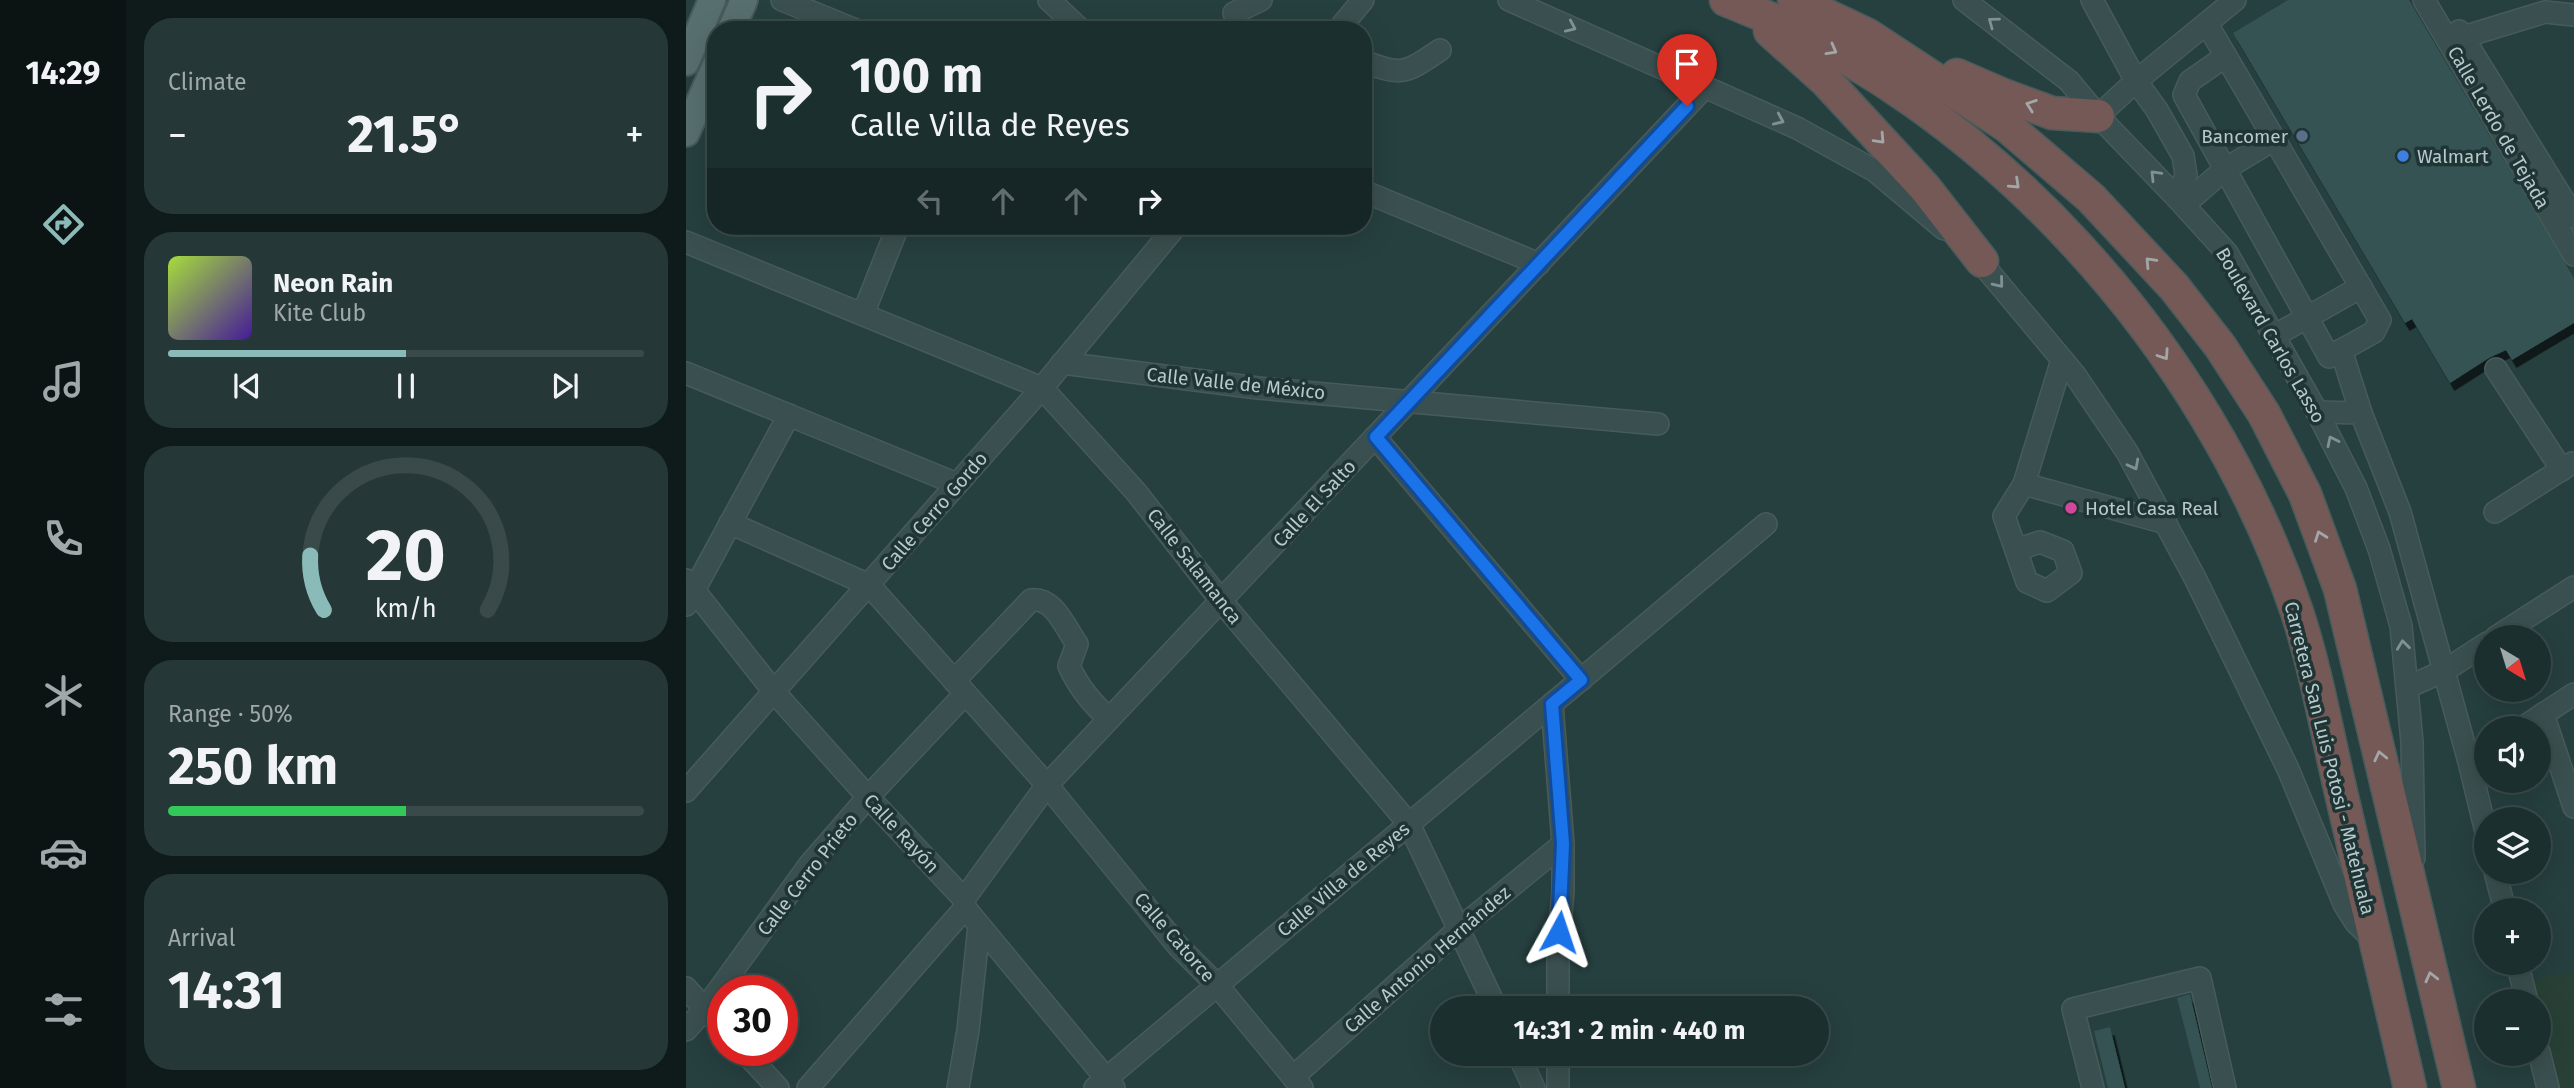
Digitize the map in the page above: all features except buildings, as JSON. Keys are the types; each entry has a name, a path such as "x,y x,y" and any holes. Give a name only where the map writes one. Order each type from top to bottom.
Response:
{"highway":[{"path":"1794,0 2027,104 2052,113 2098,116"},
{"path":"1735,3 1835,90 1925,188 1982,261"},
{"name":"Carretera San Luis Potosi - Matehuala","path":"1735,3 1833,49 1920,105 1980,151 2061,227 2149,333 2224,448 2258,515 2297,614 2410,1088"},
{"path":"1868,35 2008,127 2091,198 2174,287 2220,346 2264,414 2305,494 2340,589 2459,1088"}],"main road":[{"path":"686,62 712,0"},
{"path":"735,21 744,0"},
{"path":"686,133 707,85"}],"street":[{"path":"782,0 834,21"},
{"path":"1049,0 1071,21"},
{"path":"1234,13 1261,0"},
{"path":"1346,21 1363,0"},
{"path":"1509,0 1797,128 1875,171 1982,261 2062,360 2127,452 2195,578 2288,769 2344,904 2356,923 2376,942"},
{"name":"Boulevard Carlos Lasso","path":"1964,0 2069,81 2098,116 2227,253 2317,412 2356,488 2379,549 2401,626 2412,742 2415,908"},
{"path":"2092,0 2136,81 2157,110 2183,156 2186,175 2181,202"},
{"path":"2098,116 2136,81 2235,0"},
{"name":"Calle Lerdo de Tejada","path":"2424,0 2574,255"},
{"name":"Calle Lerdo de Tejada","path":"2441,0 2574,217"},
{"path":"2463,37 2545,12 2574,15"},
{"path":"2207,24 2226,56 2275,139 2380,320 2374,332 2329,356 2184,95 2190,81 2226,56"},
{"path":"1372,65 1392,73 1412,69 1440,50"},
{"name":"Calle El Salto","path":"808,1088 964,904 1047,785 1705,86"},
{"path":"2181,202 2225,169 2275,139"},
{"path":"1372,195 1539,264"},
{"path":"863,314 894,235"},
{"name":"Calle Cerro Gordo","path":"686,791 1042,388 1169,235"},
{"name":"Calle Salamanca","path":"686,242 1042,388 1136,492 1222,602 1409,824 1490,996"},
{"path":"2274,336 2361,288"},
{"path":"2341,350 2361,413 2400,512 2444,671 2474,747"},
{"path":"2016,550 2004,516 2024,484 2062,360"},
{"name":"Calle Valle de México","path":"1062,363 1258,388 1658,424"},
{"path":"2495,512 2568,466 2496,369"},
{"path":"686,373 957,484"},
{"path":"2317,412 2361,413"},
{"path":"689,591 789,415"},
{"path":"1376,437 1581,680"},
{"path":"2024,484 2166,523"},
{"path":"730,523 869,585"},
{"name":"Calle Villa de Reyes","path":"1105,1085 1217,985 1766,524"},
{"name":"Calle Catorce","path":"869,585 1047,785 1178,946 1217,985 1298,1083"},
{"path":"2515,625 2574,587"},
{"name":"Calle Rayón","path":"689,591 775,693 964,904 1105,1085"},
{"name":"Calle Cerro Prieto","path":"686,1030 705,1009 810,864 1031,600 1040,599 1048,603 1077,644 1069,666 1078,685 1109,719"},
{"path":"2408,687 2444,671 2474,651"},
{"path":"2540,716 2574,694"},
{"path":"1552,704 1563,844 1558,996"},
{"path":"2543,714 2574,807"},
{"name":"Calle Antonio Hernández","path":"1298,1083 1459,929 1563,844"},
{"path":"958,1088 968,1030 979,926"},
{"path":"2093,1088 2073,1009 2200,978 2225,1088"},
{"path":"686,988 705,1009"},
{"path":"758,1066 778,1088"},
{"path":"1522,1066 1528,1085"},
{"path":"1558,1066 1558,1088"},
{"path":"2542,1066 2548,1088"}],"green space":[{"path":"2571,972 2574,985 2574,1088 2556,1088 2550,1066 2551,989 2532,989 2530,981"}],"place":[{"name":"Bancomer","path":"2302,136"},
{"name":"Walmart","path":"2403,156"},
{"name":"Hotel Casa Real","path":"2071,508"}],"route":[{"path":"1559,932 1563,891 1563,844 1552,704 1581,680 1376,437 1687,106"}]}
